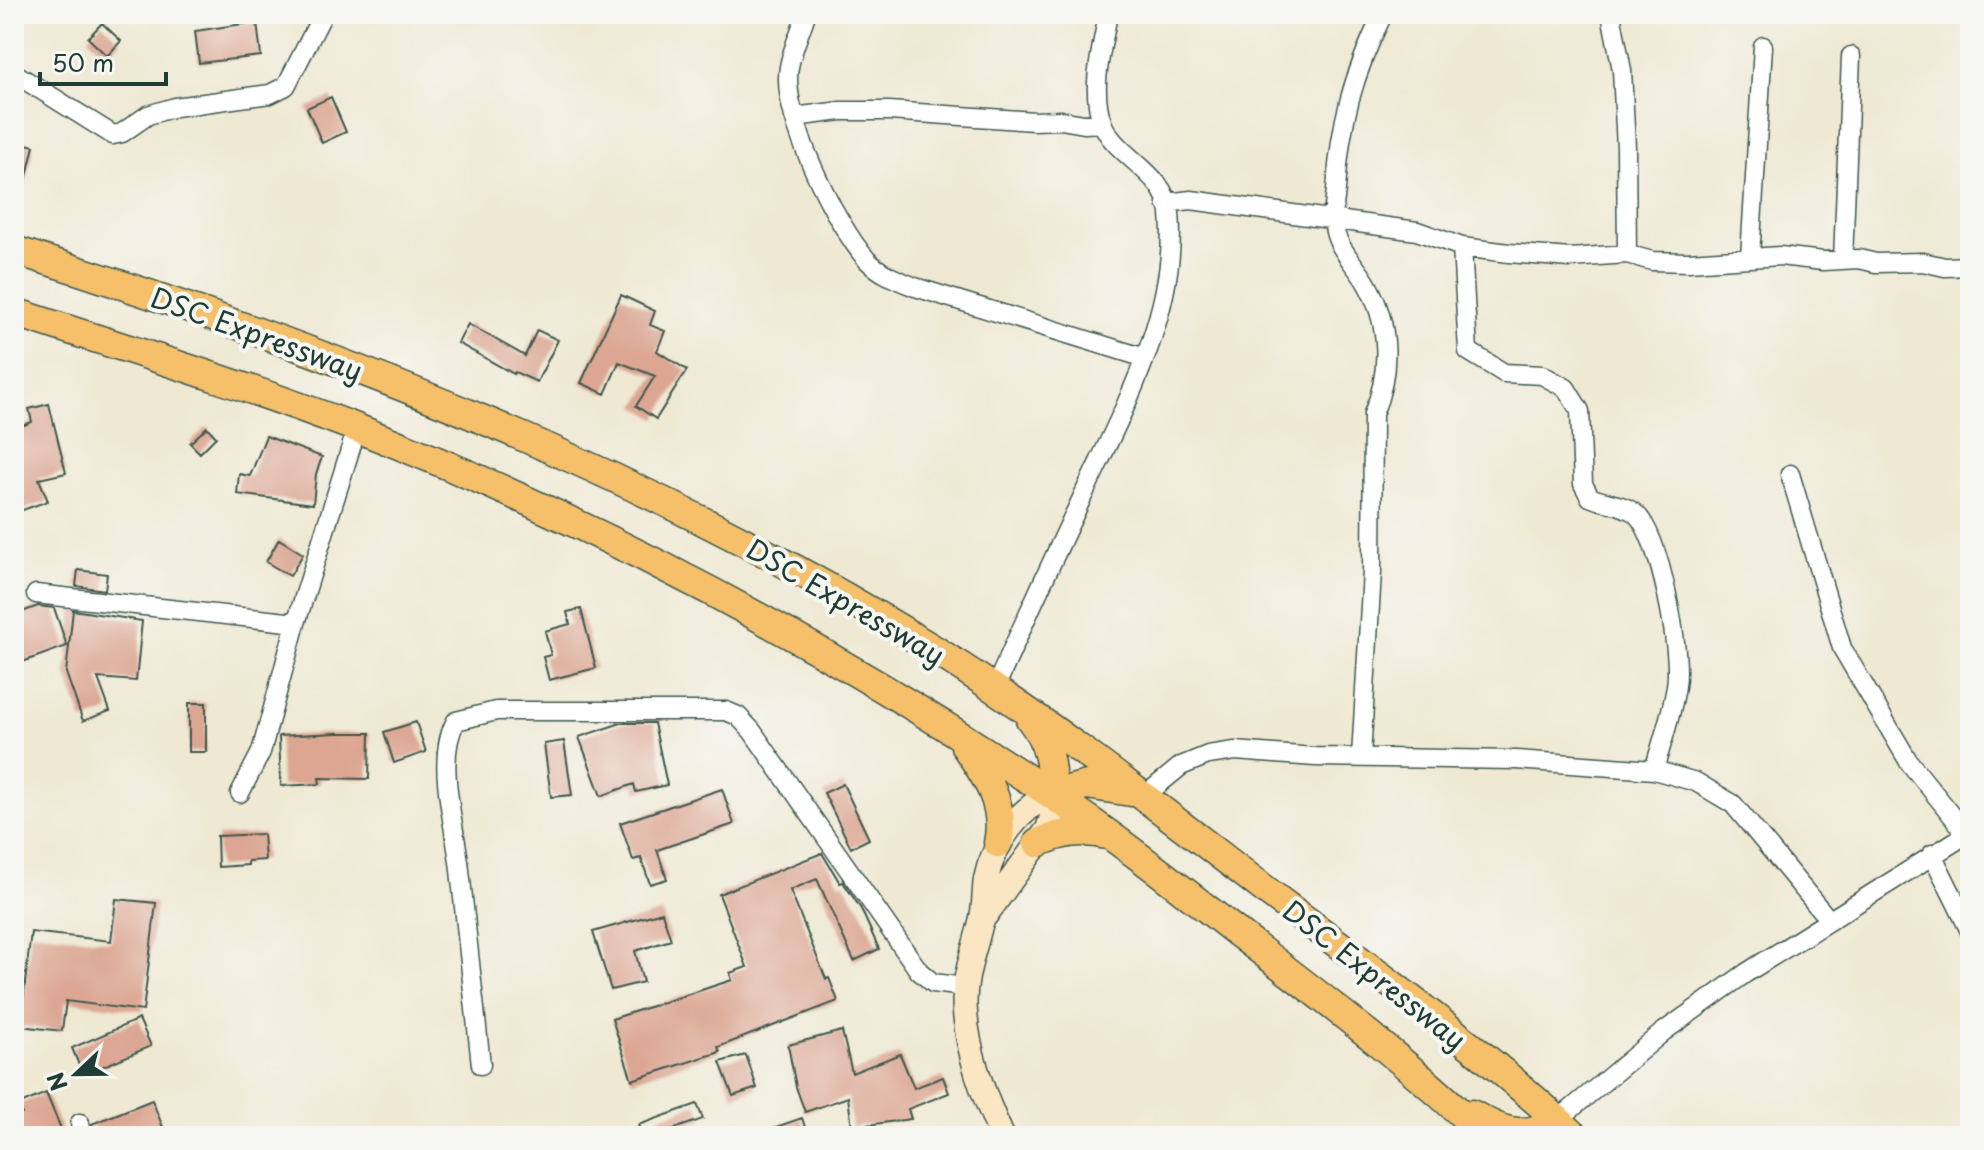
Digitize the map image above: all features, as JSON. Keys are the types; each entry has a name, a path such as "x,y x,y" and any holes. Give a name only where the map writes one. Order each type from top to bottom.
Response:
{"main road":[{"name":"DSC Expressway","path":"14,250 222,317 321,354 509,430 608,474 763,552 933,649 1020,705 1414,1002 1563,1131"},
{"name":"DSC Expressway","path":"14,312 357,428 544,508 702,586 877,683 1052,794 1110,836 1280,965 1444,1097 1485,1136"},
{"path":"1020,705 1044,739 1049,753 1052,794 1087,785 1126,789 1143,797"},
{"path":"958,736 982,770 996,798 1001,829 998,843"},
{"path":"1038,843 1071,832 1110,836"},
{"path":"1444,1097 1488,1124 1505,1130 1531,1133 1563,1131"}],"street":[{"path":"14,73 113,135 122,133 148,115 175,107 270,94 286,86 323,14"},
{"path":"806,14 788,68 789,97 800,139 814,171 866,259 885,275 915,287 1145,358"},
{"path":"995,688 1145,358 1164,292 1170,210 1160,187 1111,137 1102,123 1097,76 1108,14"},
{"path":"1361,757 1372,572 1373,414 1380,398 1386,354 1380,309 1337,240 1333,218 1338,149 1346,106 1361,59 1383,14"},
{"path":"1611,14 1622,70 1627,254"},
{"path":"1750,257 1763,46"},
{"path":"1843,260 1851,56"},
{"path":"794,117 841,111 889,111 1102,123"},
{"path":"1166,203 1191,200 1333,218 1417,231 1462,247 1570,258 1627,254 1652,261 1688,262 1780,256 1823,261 1970,266"},
{"path":"1462,247 1468,351 1504,373 1542,375 1566,388 1580,411 1583,484 1590,497 1626,506 1639,516 1650,535 1678,653 1676,685 1654,770"},
{"path":"240,793 261,752 296,623 357,428"},
{"path":"1563,1131 1663,1032 1746,973 1968,833 1909,762 1842,648 1790,474"},
{"path":"36,594 296,623"},
{"path":"481,1065 447,756 449,733 456,721 472,715 541,711 726,711 738,716 752,731 919,971 933,983 965,987"},
{"path":"1143,797 1181,766 1208,755 1235,751 1315,757 1516,760 1654,770 1696,782 1733,804 1829,920"},
{"path":"982,920 1048,829 1053,814 1052,794 1037,800 998,843 987,878 982,920 965,987 965,1010 973,1059 1002,1136"},
{"path":"1932,854 1970,931"}],"building":[{"path":"257,22 261,56 199,63 195,31"},
{"path":"102,23 121,41 107,56 88,38"},
{"path":"331,97 346,132 322,143 307,108"},
{"path":"14,141 34,146 19,210 14,210"},
{"path":"621,295 655,311 650,325 665,331 657,351 687,370 656,419 636,406 655,376 619,362 605,394 581,383"},
{"path":"468,324 525,356 537,330 558,340 537,382 514,374 458,343"},
{"path":"49,404 66,473 39,479 48,501 20,511 14,494 14,429 32,422 29,409"},
{"path":"207,427 216,437 200,453 190,443"},
{"path":"266,436 322,457 316,474 313,504 237,494 239,474 250,476"},
{"path":"279,539 303,554 290,576 266,562"},
{"path":"78,570 107,574 105,590 76,586"},
{"path":"38,606 54,608 67,646 14,665 14,615"},
{"path":"581,609 596,668 549,680 543,657 551,655 545,631 570,624 567,612"},
{"path":"73,610 142,621 136,681 98,678 110,711 83,721 66,673"},
{"path":"189,703 206,703 206,752 189,752"},
{"path":"416,722 426,752 394,763 384,732"},
{"path":"621,723 654,723 667,785 636,792 634,784 601,796 579,737"},
{"path":"370,733 369,779 319,778 320,784 281,786 279,736"},
{"path":"564,741 572,795 551,797 544,744"},
{"path":"843,784 869,839 851,848 824,793"},
{"path":"722,789 734,824 657,850 667,879 650,884 641,858 633,860 620,823"},
{"path":"263,834 265,860 248,861 248,865 218,867 217,836"},
{"path":"822,853 861,909 879,949 854,961 817,879 790,890 838,1001 718,1047 720,1052 632,1080 612,1019 732,980 730,973 747,967 719,894"},
{"path":"116,899 156,903 143,1011 66,1001 62,1031 20,1026 31,932 111,941"},
{"path":"662,912 671,940 635,951 643,982 611,990 593,932"},
{"path":"139,1019 151,1046 83,1075 72,1048"},
{"path":"842,1031 852,1073 900,1054 914,1088 943,1077 949,1093 908,1109 911,1119 852,1127 848,1097 805,1112 796,1087 788,1045"},
{"path":"746,1055 757,1088 733,1096 720,1062"},
{"path":"46,1093 64,1136 14,1136 14,1117 22,1114 18,1105"},
{"path":"152,1100 164,1130 150,1136 94,1136 92,1124"},
{"path":"697,1104 703,1119 654,1136 642,1136 638,1125"},
{"path":"802,1118 808,1136 756,1136 756,1134"}]}
